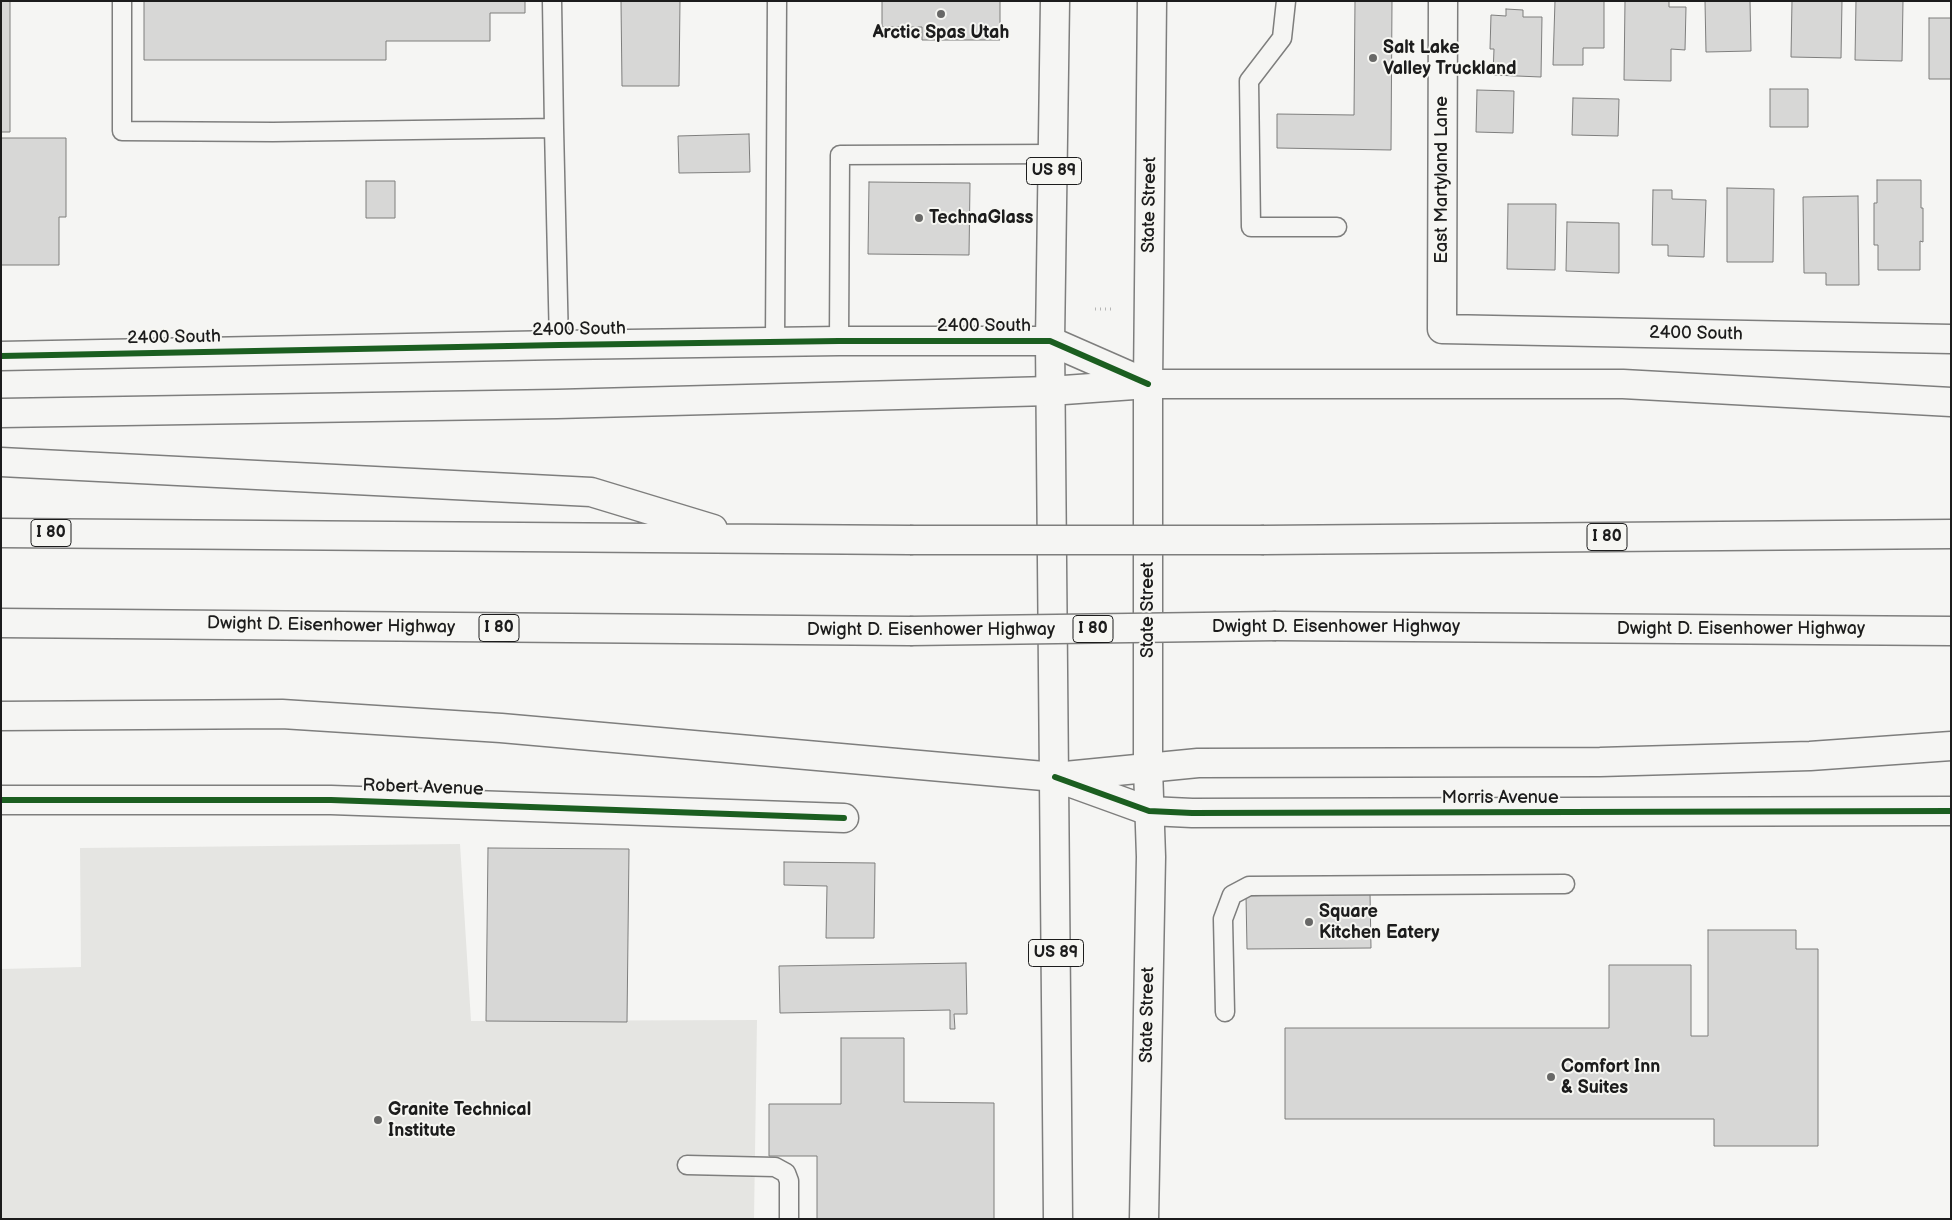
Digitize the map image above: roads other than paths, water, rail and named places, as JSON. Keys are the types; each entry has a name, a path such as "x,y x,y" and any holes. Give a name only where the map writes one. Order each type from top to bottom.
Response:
{"main road":[{"name":"US 89","path":"1056,1 1050,391 1058,1219"},
{"name":"State Street","path":"1144,1219 1151,857 1148,768 1148,384 1152,1"},
{"name":"East Martyland Lane","path":"1442,329 1443,1"},
{"name":"2400 South","path":"1442,329 1951,339"},
{"name":"2400 South","path":"1,356 838,341 1050,341 1148,384"},
{"path":"1,413 556,404 1050,391 1148,384 1623,384 1951,402"},
{"path":"1,462 591,492 743,539"},
{"name":"I 80","path":"1,533 910,540 1264,540 1951,534"},
{"name":"Dwight D. Eisenhower Highway","path":"1,623 910,631 1276,626 1951,631"},
{"path":"1,716 282,714 501,728 1055,777 1198,763 1600,762 1810,756 1951,746"},
{"name":"Morris Avenue","path":"1055,777 1149,811 1202,813 1951,811"},
{"name":"Robert Avenue","path":"1,800 331,800 844,818"}],"lane":[{"path":"122,1 122,131 273,132 554,128"},
{"path":"552,1 559,345"},
{"path":"775,342 776,1"},
{"path":"1286,1 1282,38 1249,81 1251,227 1336,227"},
{"path":"838,341 840,155 1054,154"},
{"path":"1225,1012 1223,919 1232,895 1248,886 1564,884"},
{"path":"687,1165 775,1167 786,1173 789,1181 789,1219"}],"place":[{"name":"Arctic Spas Utah","path":"941,14"},
{"name":"Salt Lake Valley Truckland","path":"1373,58"},
{"name":"TechnaGlass","path":"919,218"},
{"name":"Square Kitchen Eatery","path":"1309,922"},
{"name":"Comfort Inn & Suites","path":"1551,1077"},
{"name":"Granite Technical Institute","path":"378,1120"}]}
